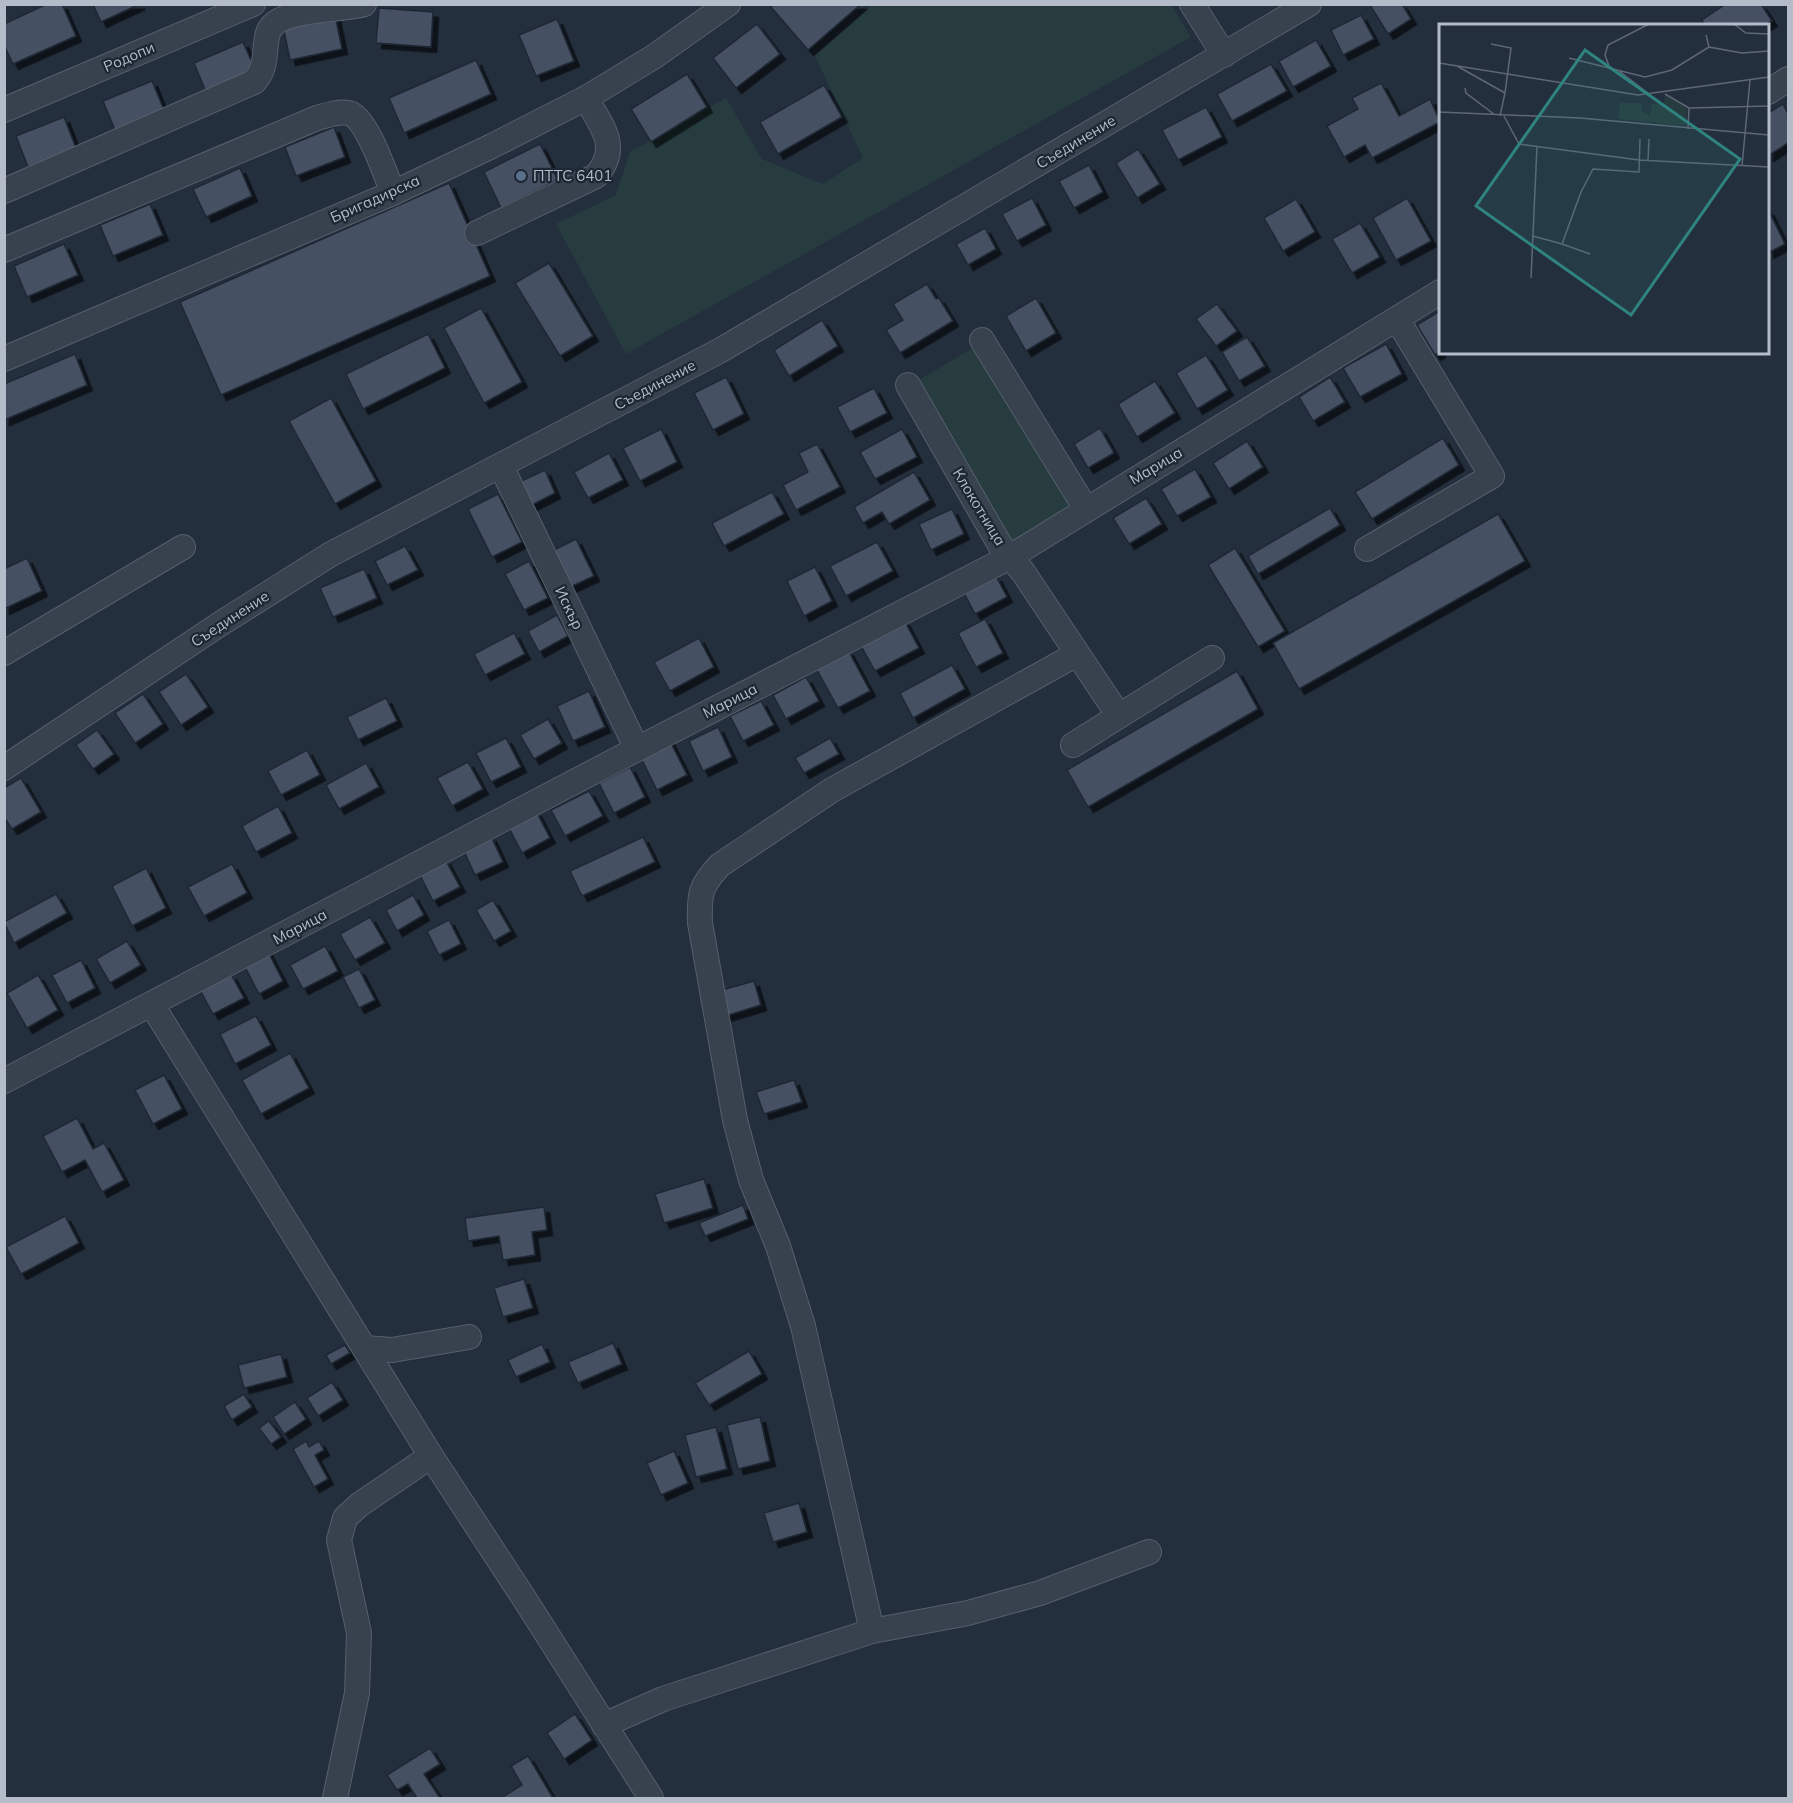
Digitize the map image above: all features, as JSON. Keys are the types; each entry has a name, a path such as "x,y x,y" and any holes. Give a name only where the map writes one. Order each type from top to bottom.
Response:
{"street":[{"name":"Родопи","path":"4,110 253,4"},
{"path":"4,191 254,82 262,73 268,31 277,21 296,14 364,4"},
{"name":"Бригадирска","path":"4,359 393,193 586,98 655,56 728,4"},
{"path":"1192,4 1224,55"},
{"name":"Съединение","path":"4,768 220,624 331,554 711,355 843,280 1309,4"},
{"path":"1769,91 1788,79"},
{"path":"477,233 596,176 605,166 610,148 606,134 586,98"},
{"path":"4,250 317,118 333,114 350,113 361,120 393,193"},
{"name":"Марица","path":"4,1081 637,749 1010,557 1439,293"},
{"path":"1367,549 1492,476 1397,319"},
{"path":"982,340 1086,509"},
{"name":"Клокотница","path":"908,385 1000,545 1119,716"},
{"name":"Искър","path":"501,466 637,749"},
{"path":"4,653 183,547"},
{"path":"872,1631 803,1326 778,1246 752,1180 735,1120 700,923 699,896 706,880 720,865 832,790 1077,654"},
{"path":"1073,745 1212,658"},
{"path":"152,1005 430,1456 651,1798"},
{"path":"364,1348 392,1350 469,1337"},
{"path":"335,1798 357,1692 359,1633 339,1540 345,1518 359,1505 430,1456"},
{"path":"604,1725 663,1699 872,1631 968,1613 1040,1593 1149,1552"}],"green space":[{"path":"872,5 1171,5 1191,37 626,354 556,224 616,195 630,152 726,98 762,159 823,184 863,158 815,56"},
{"path":"984,341 1079,507 1013,544 908,387"}],"building":[{"path":"47,4 62,4 76,36 13,64 4,45 4,24"},
{"path":"93,4 140,4 101,22"},
{"path":"773,4 861,4 808,50 771,7"},
{"path":"1402,4 1411,19 1388,34 1370,5"},
{"path":"1726,4 1761,4 1772,21 1767,24 1704,24 1702,20"},
{"path":"379,8 433,12 431,47 376,43"},
{"path":"335,15 342,49 290,60 283,26"},
{"path":"1361,15 1374,39 1343,55 1331,30"},
{"path":"557,19 574,61 536,76 519,35"},
{"path":"757,24 780,54 736,88 713,58"},
{"path":"1316,40 1331,66 1293,87 1279,61"},
{"path":"243,42 256,71 206,92 194,63"},
{"path":"476,60 491,94 404,133 389,98"},
{"path":"1271,64 1287,91 1232,121 1217,94"},
{"path":"687,74 707,107 651,142 631,109"},
{"path":"152,81 164,110 115,130 103,101"},
{"path":"1381,83 1399,116 1430,99 1439,123 1372,158 1365,145 1344,157 1327,126 1358,109 1352,98"},
{"path":"824,85 842,117 778,154 760,122"},
{"path":"1783,104 1788,114 1788,143 1769,155 1769,112"},
{"path":"1206,107 1222,137 1178,160 1162,130"},
{"path":"64,117 76,148 28,167 16,136"},
{"path":"334,127 345,157 296,176 285,147"},
{"name":"ПТТС 6401","path":"540,144 558,180 501,208 484,172"},
{"path":"1138,149 1160,184 1137,198 1116,163"},
{"path":"1089,165 1103,192 1074,208 1059,181"},
{"path":"240,168 252,196 206,217 193,189"},
{"path":"449,183 490,276 221,395 180,302"},
{"path":"1032,198 1046,225 1017,241 1002,214"},
{"path":"1407,198 1431,241 1396,260 1373,218"},
{"path":"1296,199 1315,232 1283,251 1264,218"},
{"path":"150,204 163,235 113,256 100,225"},
{"path":"1769,211 1785,244 1769,252"},
{"path":"1360,223 1380,257 1352,273 1332,239"},
{"path":"985,228 996,249 968,265 956,244"},
{"path":"64,244 78,275 27,297 14,266"},
{"path":"549,263 593,336 560,356 515,283"},
{"path":"927,284 953,321 900,353 886,330 903,320 893,304"},
{"path":"1036,298 1056,333 1026,351 1006,316"},
{"path":"1217,304 1237,331 1216,346 1196,319"},
{"path":"481,308 522,382 484,403 444,328"},
{"path":"1439,312 1439,353 1435,355 1417,325"},
{"path":"822,320 838,346 789,376 774,350"},
{"path":"428,334 445,368 363,409 346,374"},
{"path":"1247,337 1265,366 1239,381 1222,352"},
{"path":"1386,344 1402,374 1360,397 1343,368"},
{"path":"75,354 87,385 4,420 4,384"},
{"path":"1206,355 1228,390 1197,409 1176,373"},
{"path":"726,377 744,414 713,430 694,393"},
{"path":"1330,377 1345,402 1313,421 1299,397"},
{"path":"1155,381 1175,413 1137,437 1118,404"},
{"path":"874,388 887,413 850,432 837,407"},
{"path":"331,398 376,481 335,504 289,421"},
{"path":"1100,428 1114,453 1088,468 1074,444"},
{"path":"661,429 677,462 640,481 623,448"},
{"path":"902,429 917,457 875,479 860,452"},
{"path":"1443,438 1459,465 1372,519 1355,492"},
{"path":"1247,441 1263,467 1229,489 1213,463"},
{"path":"817,444 840,487 796,510 783,485 808,472 799,453"},
{"path":"609,453 623,480 588,498 574,472"},
{"path":"1195,469 1211,497 1177,516 1161,489"},
{"path":"545,470 555,493 528,507 517,483"},
{"path":"914,472 930,500 889,524 882,512 863,523 854,507"},
{"path":"772,492 784,514 724,546 712,523"},
{"path":"498,494 522,542 492,557 468,509"},
{"path":"1146,498 1162,524 1129,544 1113,518"},
{"path":"1330,508 1340,525 1258,574 1248,556"},
{"path":"952,509 964,534 931,550 919,524"},
{"path":"1498,514 1525,561 1299,689 1273,643"},
{"path":"576,539 594,576 568,588 550,552"},
{"path":"877,542 893,571 846,596 830,566"},
{"path":"405,546 418,570 387,585 375,561"},
{"path":"1235,548 1285,631 1258,647 1208,565"},
{"path":"27,558 42,591 4,609 4,569"},
{"path":"529,561 548,598 524,610 505,574"},
{"path":"815,567 832,601 804,616 787,581"},
{"path":"364,569 377,598 333,617 320,588"},
{"path":"996,576 1007,597 975,614 964,593"},
{"path":"557,615 568,636 539,652 528,631"},
{"path":"985,619 1003,653 976,667 958,633"},
{"path":"904,620 919,648 875,671 860,644"},
{"path":"514,633 525,654 485,675 474,654"},
{"path":"699,638 714,667 670,691 654,662"},
{"path":"848,650 870,691 838,708 816,668"},
{"path":"952,665 965,689 913,718 900,693"},
{"path":"1237,671 1258,709 1088,807 1067,770"},
{"path":"186,674 208,707 181,725 159,692"},
{"path":"806,677 819,701 786,719 773,695"},
{"path":"589,691 605,727 573,741 557,706"},
{"path":"143,694 163,724 135,743 115,713"},
{"path":"386,698 397,721 358,740 347,717"},
{"path":"761,701 774,725 743,741 730,716"},
{"path":"548,719 562,743 534,759 520,735"},
{"path":"718,727 732,757 703,771 689,741"},
{"path":"97,730 114,754 93,769 76,745"},
{"path":"506,738 521,767 491,782 476,753"},
{"path":"830,738 839,754 804,773 795,758"},
{"path":"669,739 687,775 657,790 639,754"},
{"path":"307,750 320,775 281,795 268,771"},
{"path":"468,762 483,789 452,806 437,778"},
{"path":"366,763 379,787 339,809 326,785"},
{"path":"630,767 645,797 614,813 599,783"},
{"path":"21,778 41,812 12,829 4,817 4,788"},
{"path":"589,791 603,816 565,836 551,810"},
{"path":"278,806 292,833 256,852 242,826"},
{"path":"536,811 550,838 522,853 508,826"},
{"path":"491,836 503,862 475,875 463,849"},
{"path":"643,837 655,862 582,896 570,871"},
{"path":"445,859 460,887 433,901 419,873"},
{"path":"232,864 247,893 204,916 188,887"},
{"path":"146,868 166,908 132,926 112,886"},
{"path":"56,894 67,913 14,943 4,922"},
{"path":"413,895 424,915 397,931 386,910"},
{"path":"493,900 511,931 494,941 476,910"},
{"path":"370,917 385,943 355,960 340,934"},
{"path":"449,920 461,944 439,955 427,931"},
{"path":"127,941 141,965 110,983 96,959"},
{"path":"325,946 338,971 303,989 290,965"},
{"path":"267,950 283,981 259,994 243,963"},
{"path":"81,960 95,988 67,1003 52,975"},
{"path":"359,969 375,1000 359,1008 343,977"},
{"path":"231,974 244,998 213,1014 200,990"},
{"path":"38,975 58,1010 27,1028 7,993"},
{"path":"754,981 761,1005 722,1017 715,992"},
{"path":"256,1016 271,1045 235,1064 220,1034"},
{"path":"290,1053 309,1088 261,1114 242,1080"},
{"path":"164,1075 182,1109 153,1124 135,1090"},
{"path":"794,1080 802,1102 764,1114 756,1092"},
{"path":"77,1118 93,1149 104,1143 124,1180 102,1192 85,1160 62,1172 43,1136"},
{"path":"704,1179 713,1208 664,1223 655,1194"},
{"path":"743,1205 748,1219 705,1236 699,1223"},
{"path":"544,1207 547,1230 532,1232 535,1255 503,1260 499,1236 468,1241 465,1218"},
{"path":"65,1216 79,1243 21,1274 6,1247"},
{"path":"524,1279 533,1308 503,1317 494,1288"},
{"path":"613,1343 622,1364 578,1383 568,1362"},
{"path":"542,1344 550,1362 516,1377 508,1360"},
{"path":"345,1345 350,1353 331,1364 326,1355"},
{"path":"749,1351 762,1374 709,1405 695,1383"},
{"path":"281,1354 287,1377 244,1388 238,1365"},
{"path":"332,1382 343,1400 318,1416 307,1398"},
{"path":"244,1394 252,1407 232,1420 224,1406"},
{"path":"295,1402 306,1419 284,1434 273,1417"},
{"path":"760,1417 770,1461 738,1469 727,1425"},
{"path":"269,1421 281,1437 271,1444 259,1428"},
{"path":"716,1427 727,1469 696,1477 685,1435"},
{"path":"306,1441 309,1447 319,1441 324,1450 315,1455 328,1479 314,1487 293,1449"},
{"path":"674,1451 688,1483 661,1495 647,1463"},
{"path":"799,1503 807,1532 773,1542 764,1513"},
{"path":"575,1714 592,1740 564,1759 547,1733"},
{"path":"430,1748 440,1764 424,1774 440,1798 417,1798 408,1784 397,1790 387,1775"},
{"path":"528,1756 553,1798 501,1798 522,1785 511,1766"}],"place":[{"name":"ПТТС 6401","path":"521,176"}]}
